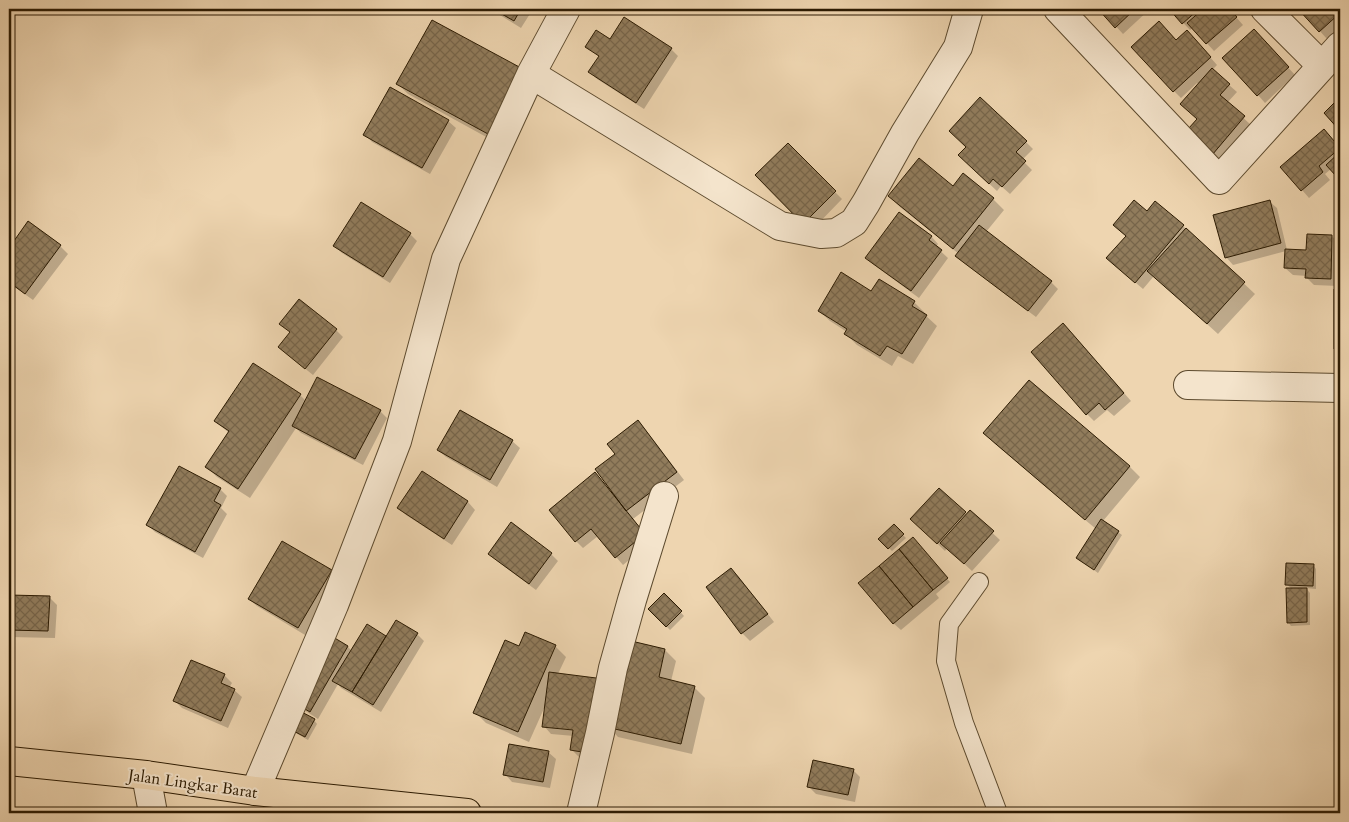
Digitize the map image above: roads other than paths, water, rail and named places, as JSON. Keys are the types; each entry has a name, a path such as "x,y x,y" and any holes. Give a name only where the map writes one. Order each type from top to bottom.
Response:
{"highway":[{"name":"Jalan Lingkar Barat","path":"9,762 146,775 255,791 467,813"}],"street":[{"path":"255,791 334,605 397,441 446,260 531,74 566,9"},
{"path":"531,74 780,226 821,234 836,233 854,222 866,203 905,133 958,47 969,9"},
{"path":"1058,9 1219,180 1331,56 1265,9"},
{"path":"1188,385 1340,388"},
{"path":"581,813 613,668 664,496"},
{"path":"146,775 152,813"}],"lane":[{"path":"979,582 948,624 946,661 964,723 998,813"}]}
